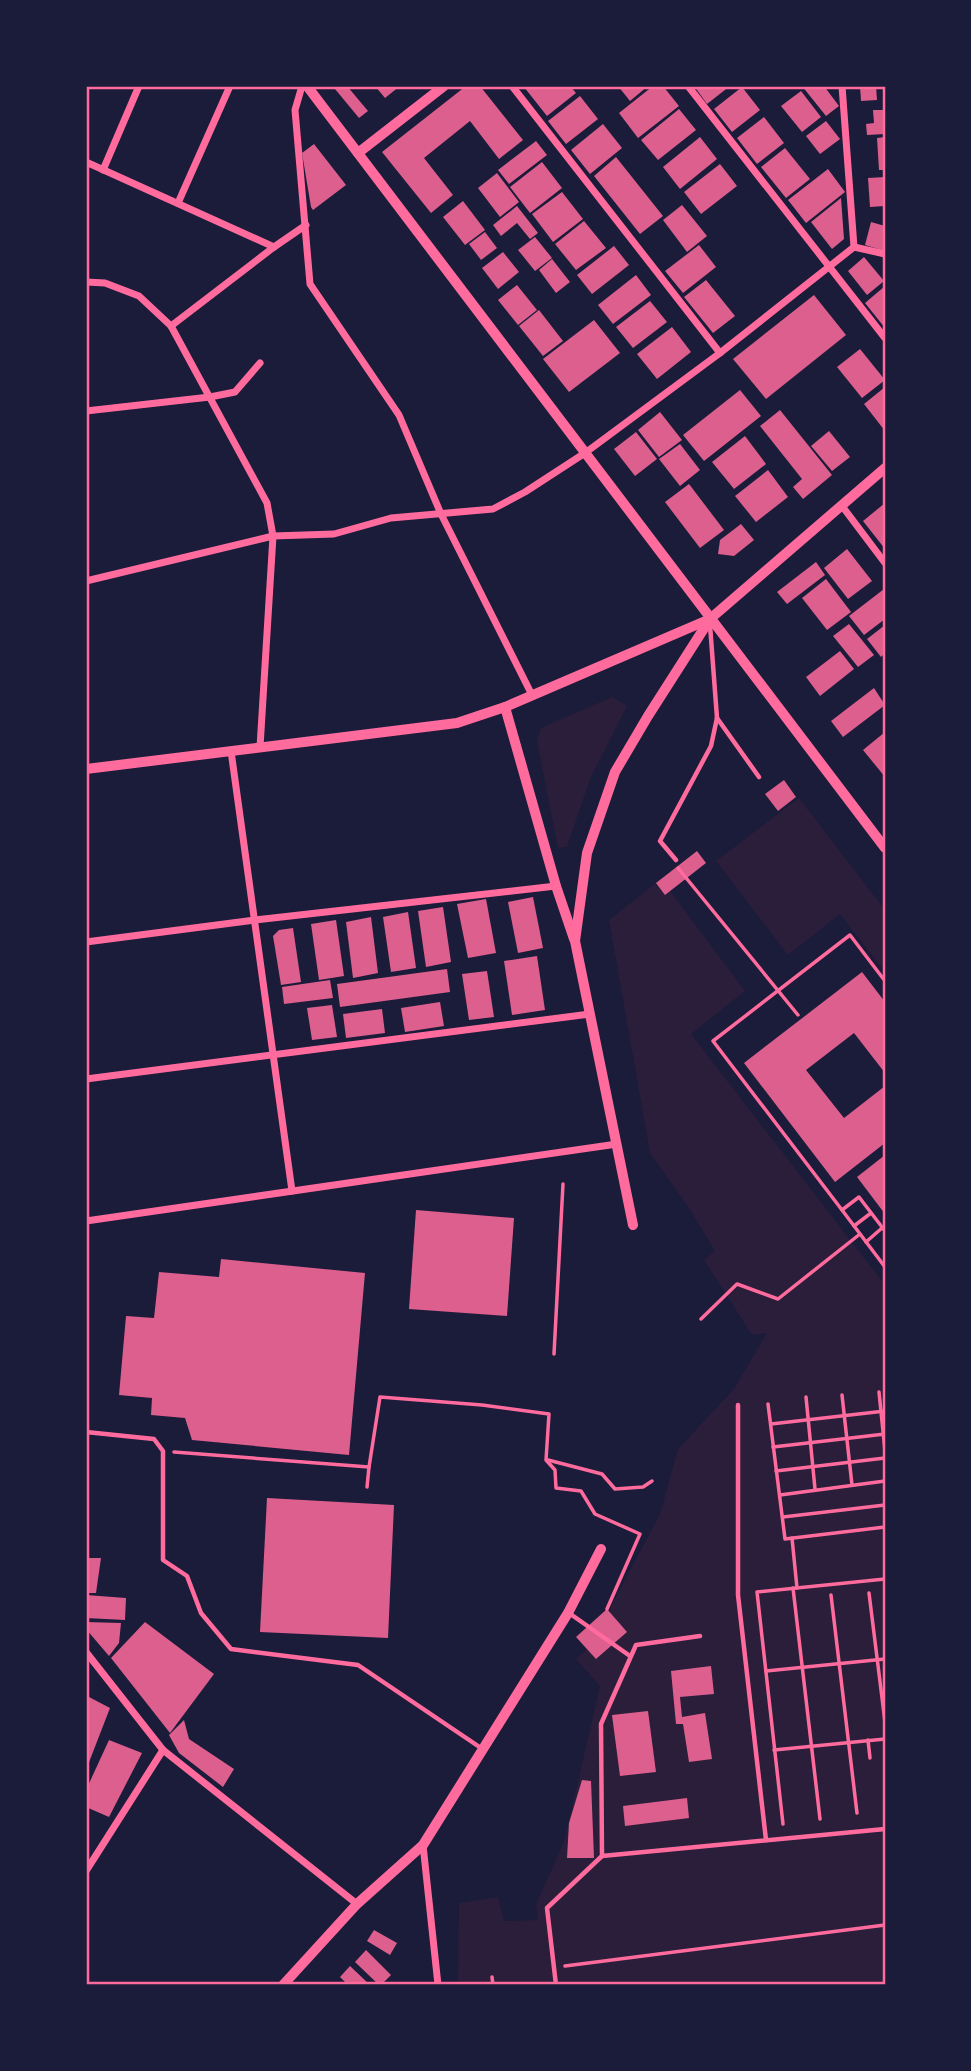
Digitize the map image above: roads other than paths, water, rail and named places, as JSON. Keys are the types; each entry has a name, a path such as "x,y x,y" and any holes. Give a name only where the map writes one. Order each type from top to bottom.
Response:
{"main road":[{"path":"304,86 358,153 710,619 883,841"},
{"path":"575,941 587,853 615,772 710,619 885,468"},
{"path":"86,769 457,723 505,707 710,619"},
{"path":"505,707 556,886 575,941 633,1224"},
{"path":"284,1985 357,1904 423,1845 568,1613 601,1549"}],"street":[{"path":"103,170 139,86"},
{"path":"178,204 230,86"},
{"path":"304,86 295,110 310,284 399,415 441,514 532,695"},
{"path":"358,153 444,86"},
{"path":"512,86 720,353"},
{"path":"688,86 885,338"},
{"path":"842,86 854,247"},
{"path":"86,162 274,247"},
{"path":"171,326 306,225"},
{"path":"86,581 274,536 334,534 391,518 493,509 525,492 585,453 720,353 854,247"},
{"path":"854,247 885,254"},
{"path":"86,282 105,284 139,296 171,326 267,503 274,536 260,747"},
{"path":"86,411 235,392 260,363"},
{"path":"842,506 885,563"},
{"path":"231,751 292,1191"},
{"path":"86,942 556,886"},
{"path":"86,1079 590,1014"},
{"path":"86,1221 617,1144"},
{"path":"86,1653 163,1750 357,1904"},
{"path":"86,1871 163,1750"},
{"path":"423,1845 438,1985"}],"lane":[{"path":"676,864 660,841 711,746 717,718 710,619"},
{"path":"717,718 760,777"},
{"path":"738,1405 738,1595 766,1840"},
{"path":"86,1432 154,1439 163,1451 163,1560 187,1576 201,1613 231,1649 358,1665 482,1748"},
{"path":"568,1613 630,1656"},
{"path":"602,1856 601,1724 630,1656 636,1646 700,1636"},
{"path":"556,1985 547,1908 602,1856 885,1829"}]}
